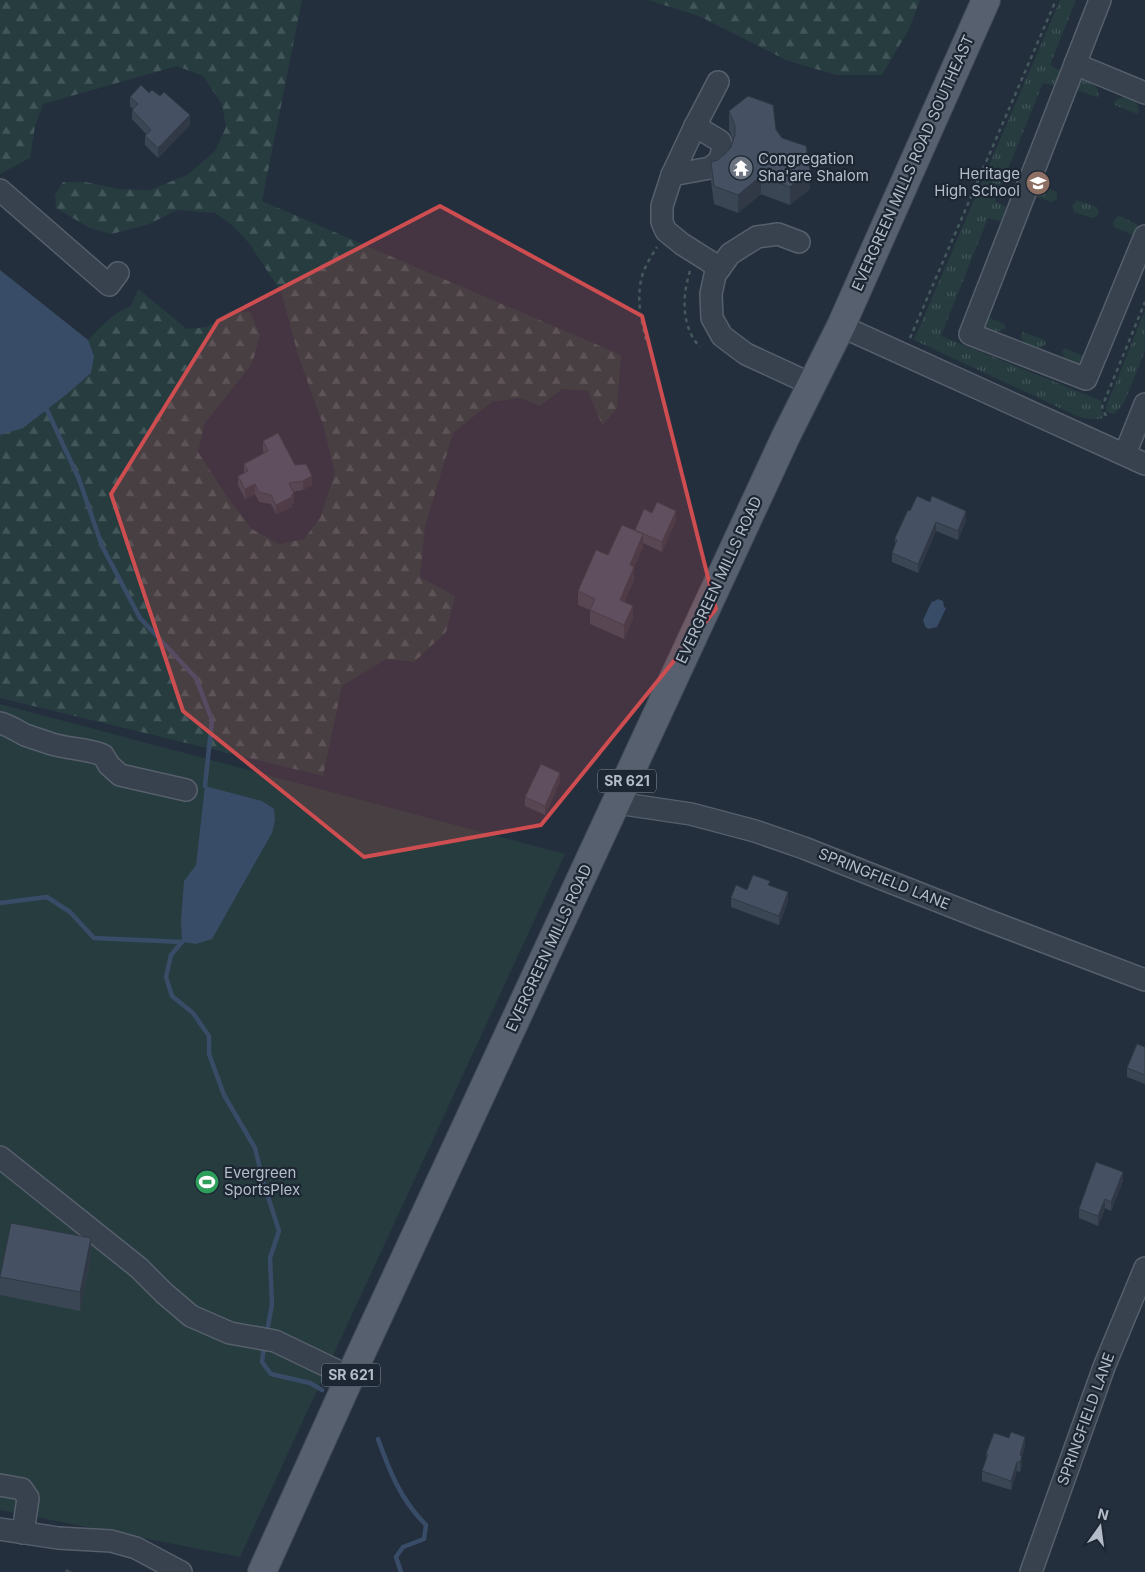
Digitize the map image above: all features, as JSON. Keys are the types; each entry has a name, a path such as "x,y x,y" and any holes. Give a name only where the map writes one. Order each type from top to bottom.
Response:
{"main road":[{"name":"EVERGREEN MILLS ROAD SOUTHEAST","path":"841,326 986,0"},
{"name":"EVERGREEN MILLS ROAD","path":"262,1572 350,1377 811,384 841,326"}],"street":[{"path":"1100,0 970,334 1086,379 1145,236"},
{"path":"1075,64 1145,93"},
{"path":"718,82 672,175 662,206 662,222 666,230 682,244 720,268"},
{"path":"672,175 710,168 719,160 723,149 720,141 695,126"},
{"path":"0,190 109,285 118,273"},
{"path":"799,242 778,234 757,237 730,254 716,275 711,294 712,318 722,336 746,354 811,384"},
{"path":"841,326 1145,464"},
{"path":"1125,454 1145,404"},
{"path":"0,723 55,744 103,755 109,765 120,775 186,790"},
{"name":"SPRINGFIELD LANE","path":"617,802 691,814 788,842 993,923 1145,980"},
{"path":"0,1157 139,1268 191,1316 230,1332 258,1336 275,1341 350,1377"},
{"name":"SPRINGFIELD LANE","path":"1031,1572 1104,1366 1145,1268"},
{"path":"0,1484 22,1489 28,1498 23,1534"},
{"path":"0,1529 58,1538 111,1541 136,1548 181,1572"}],"path":[{"path":"903,354 1056,0"},
{"path":"646,340 642,326 641,282 644,268 666,230"},
{"path":"699,254 691,269 686,285 684,303 687,324 694,341 700,347"},
{"path":"1106,416 1102,408 1145,302"}],"highlighted area":[{"path":"440,206 642,316 716,609 541,825 364,857 183,711 111,494 218,321"}],"green space":[{"path":"0,0 302,0 262,201 621,355 617,409 602,425 588,391 562,389 540,406 520,398 492,402 453,433 425,527 420,577 455,596 446,632 414,662 386,659 342,686 323,776 0,698 0,270 88,340 113,316 131,306 138,289 187,329 207,327 231,311 250,312 260,335 252,364 205,423 198,452 228,498 252,529 279,544 304,539 320,518 335,473 323,425 299,358 281,292 249,243 233,226 215,213 177,210 147,225 111,234 90,228 56,208 55,195 63,182 85,182 119,189 150,190 187,175 215,151 226,127 222,104 203,76 177,66 43,104 35,126 30,158 0,174"},
{"path":"648,0 920,0 909,29 882,75 836,75 786,60 699,16"},
{"path":"1060,0 1076,0 1050,65 1060,72 1055,86 1043,83 995,201 1006,207 1001,220 988,218 941,336 1102,401 1100,407 1104,415 1101,419 1077,416 914,340"},
{"path":"1081,80 1096,87 1098,97 1075,89 1073,84"},
{"path":"1122,97 1135,101 1139,113 1137,114 1115,105 1114,101"},
{"path":"1039,184 1057,192 1057,199 1052,202 1034,196"},
{"path":"1077,200 1097,207 1099,211 1097,216 1091,218 1074,212 1072,206"},
{"path":"1120,216 1138,225 1139,228 1135,234 1133,235 1114,227 1113,222"},
{"path":"1145,310 1145,351 1124,403 1114,414 1107,412 1106,407"},
{"path":"983,315 1004,324 1006,327 997,332 987,330 984,328"},
{"path":"1022,332 1045,340 1046,344 1038,349 1026,346 1021,338"},
{"path":"1064,348 1086,357 1084,363 1079,365 1065,360 1062,351"},
{"name":"Evergreen SportsPlex","path":"0,704 565,854 240,1557 0,1510"}],"water":[{"path":"0,270 88,340 94,356 91,373 67,394 23,428 0,435"},
{"path":"938,599 943,601 946,608 937,627 928,629 923,620 932,601"},
{"path":"205,786 262,801 274,809 275,820 272,833 212,939 196,944 182,942 181,921 184,881 196,865"}],"building":[{"path":"141,85 149,93 152,90 160,96 164,92 190,115 158,148 145,136 151,130 132,110 138,104 130,97"},
{"path":"748,96 773,105 776,130 782,138 806,146 810,171 790,187 761,176 738,195 714,186 711,162 718,160 727,152 735,135 735,126 729,111"},
{"path":"278,433 295,465 306,464 312,476 303,481 289,483 294,494 291,495 292,497 276,505 271,495 259,492 255,484 245,489 238,476 248,471 244,464 268,451 263,441"},
{"path":"917,496 930,502 932,496 966,511 958,531 936,522 918,564 892,553 897,540 895,538"},
{"path":"657,502 676,511 662,542 635,530 644,509 652,513"},
{"path":"622,525 643,534 630,565 634,567 620,600 633,606 624,625 590,610 595,599 578,591 596,550 608,555"},
{"path":"541,764 560,773 545,806 525,797"},
{"path":"753,875 770,881 768,885 788,892 779,916 731,898 736,885 747,890"},
{"path":"1137,1044 1145,1047 1145,1075 1127,1068"},
{"path":"1096,1162 1123,1172 1111,1202 1105,1199 1098,1216 1079,1209"},
{"path":"11,1223 91,1238 80,1292 0,1277"},
{"path":"1011,1432 1025,1437 1020,1455 1022,1456 1020,1462 1017,1462 1011,1481 982,1471 994,1433 1009,1438"}],"waterway":[{"path":"47,410 79,479 102,546 140,618 196,678 212,720 205,786"},
{"path":"0,903 47,897 70,912 94,938 182,942"},
{"path":"182,942 171,955 166,977 172,996 193,1013 209,1036 209,1054 224,1095 255,1148 279,1231 270,1258 272,1304 267,1332"},
{"path":"264,1346 262,1362 271,1374 310,1383 322,1390"},
{"path":"378,1439 403,1495 426,1525 424,1539 403,1547 396,1557 401,1572"}],"place":[{"name":"Congregation Sha'are Shalom","path":"741,168"},
{"name":"Heritage High School","path":"1038,183"},
{"name":"Evergreen SportsPlex","path":"207,1182"}]}
